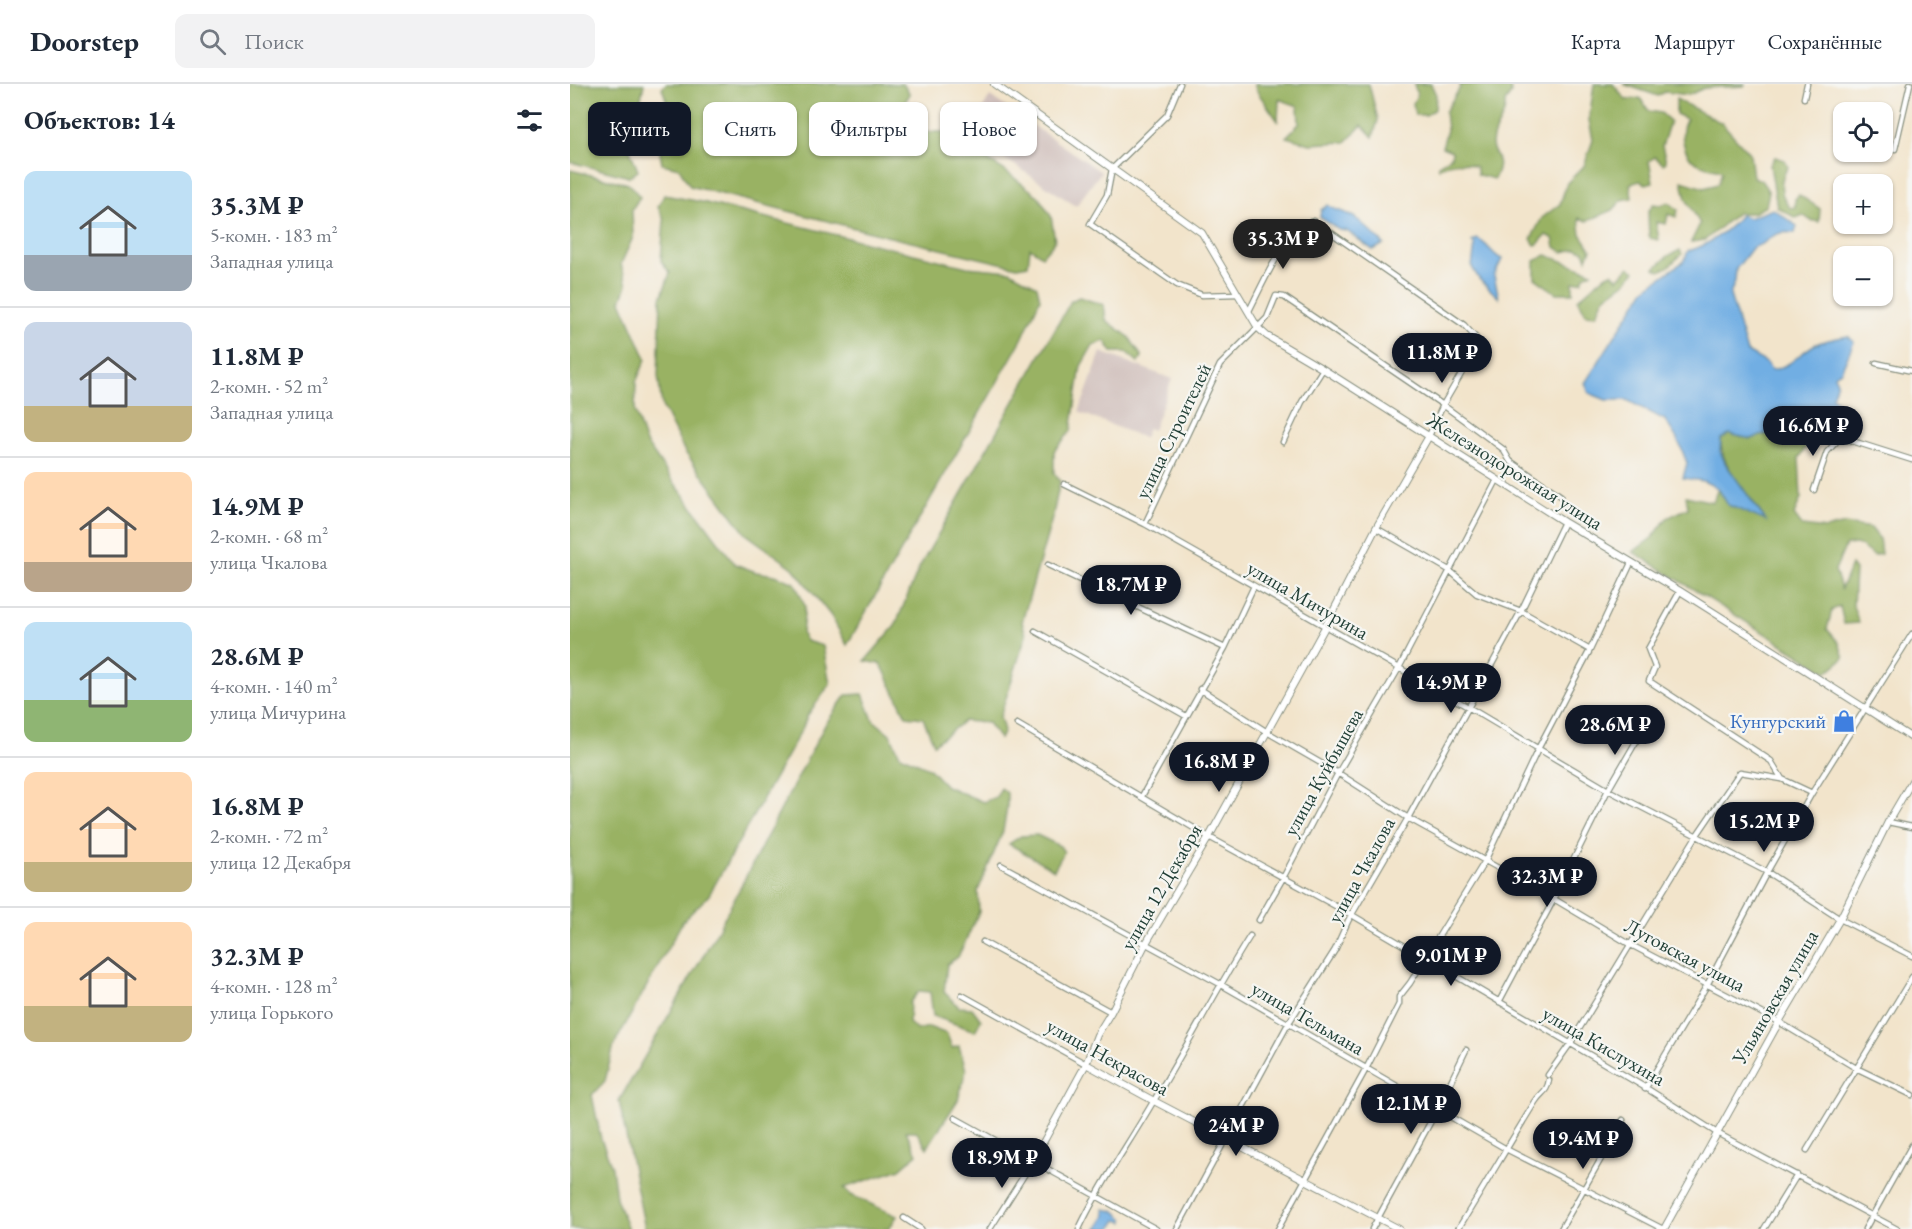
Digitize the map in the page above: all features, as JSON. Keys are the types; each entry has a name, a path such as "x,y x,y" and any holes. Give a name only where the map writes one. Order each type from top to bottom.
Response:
{"street":[{"name":"Железнодорожная улица","path":"994,84 1202,233 1258,328 1267,336 1564,522 1680,591 1912,738"},
{"path":"1180,84 1167,115 1112,169 1107,195 1090,224 1177,285 1202,295 1238,294"},
{"path":"1804,98 1807,84"},
{"path":"1895,149 1910,84"},
{"path":"1249,311 1272,266 1291,238 1306,222 1314,221 1464,325 1476,338 1475,350 1443,405 1429,436"},
{"name":"улица Строителей","path":"1145,524 1220,365 1267,318 1276,296 1284,297 1443,405"},
{"path":"1876,363 1912,371"},
{"path":"1282,442 1302,402 1323,369"},
{"path":"1443,405 1503,449 1510,461 1561,496"},
{"name":"улица 12 Декабря","path":"990,1229 1033,1161 1086,1064 1097,1035 1145,945 1209,837 1325,627 1376,528 1429,436"},
{"path":"1814,490 1827,452 1838,440 1848,440 1912,460"},
{"name":"улица Куйбышева","path":"1259,920 1338,773 1399,668 1497,480"},
{"name":"улица Мичурина","path":"1064,484 1145,524 1608,790 1767,872 1840,919 1912,956"},
{"name":"улица Чкалова","path":"1177,1229 1288,1024 1335,950 1352,915 1408,818 1521,611 1564,522"},
{"path":"1376,528 1449,570 1477,594 1521,611 1590,650"},
{"path":"1278,1229 1366,1069 1399,1004 1399,997 1410,983 1485,861 1631,563"},
{"path":"1048,565 1225,648"},
{"path":"1142,796 1225,648 1254,586"},
{"path":"1680,591 1648,649 1655,667 1649,681 1771,761 1782,779"},
{"path":"1035,631 1186,716"},
{"path":"1645,1088 1707,985 1812,793 1912,634"},
{"name":"Луговская улица","path":"1200,689 1408,818 1554,899 1631,945 1779,1022 1856,1068 1912,1095"},
{"name":"улица Кислухина","path":"1017,724 1209,837 1352,915 1717,1133 1897,1229"},
{"path":"1499,1002 1554,899 1608,790 1641,733"},
{"path":"1458,1229 1537,1099 1548,1089 1549,1077 1697,835 1740,772 1782,779 1812,793"},
{"name":"Ульяновская улица","path":"1664,1229 1779,1022 1840,919 1888,822 1912,781"},
{"path":"1888,822 1912,827"},
{"name":"улица Тельмана","path":"1001,866 1220,984 1508,1150 1664,1229"},
{"path":"1079,1229 1095,1196 1154,1101 1250,936"},
{"path":"983,942 1111,1012"},
{"path":"1807,1150 1912,977"},
{"name":"улица Некрасова","path":"962,995 1154,1101 1399,1229"},
{"path":"1372,1229 1437,1110 1466,1050"},
{"path":"955,1118 1156,1229"},
{"path":"1562,1229 1623,1120"},
{"path":"1865,1229 1912,1145"},
{"path":"1764,1229 1797,1175"},
{"path":"904,1218 921,1229"}],"shaded area":[{"path":"990,96 999,102 987,102"},
{"path":"1037,128 1101,172 1076,206 1001,156 1037,156"},
{"path":"1101,352 1172,379 1153,430 1148,428 1144,438 1079,412"}],"green space":[{"path":"570,84 644,84 640,102 588,102 588,156 632,156 638,171 629,177 570,162"},
{"path":"666,84 903,84 910,94 905,102 809,102 809,156 928,156 928,132 940,132 940,156 982,156 1038,196 1051,216 1055,241 1042,256 1030,248 1028,265 1017,267 690,186 679,168 662,164 661,156 691,156 691,102 667,102 662,88"},
{"path":"1254,84 1369,84 1378,120 1373,137 1362,125 1346,142 1310,144 1286,137 1299,124 1298,106 1279,99 1278,121"},
{"path":"1414,84 1431,84 1436,95 1435,109 1426,115 1415,115 1413,103 1417,95"},
{"path":"1460,84 1510,84 1511,94 1505,102 1504,113 1493,138 1493,149 1499,165 1494,179 1478,175 1476,167 1466,164 1453,163 1439,168 1438,165 1451,157 1452,151 1442,147 1447,130 1445,112 1460,88"},
{"path":"1594,84 1613,84 1626,100 1640,98 1649,111 1661,113 1670,121 1662,146 1666,162 1663,164 1655,157 1649,161 1653,182 1646,184 1640,181 1630,184 1632,198 1622,200 1613,210 1587,221 1579,218 1581,234 1591,249 1587,259 1584,251 1576,249 1563,252 1555,247 1553,238 1546,235 1535,245 1531,239 1542,218 1560,204 1567,183 1584,166 1593,140 1589,120"},
{"path":"1623,84 1745,84 1744,86 1704,88 1689,95 1665,92 1658,96"},
{"path":"1676,99 1722,123 1750,154 1753,177 1761,180 1769,192 1766,206 1753,213 1737,213 1705,240 1691,242 1700,224 1686,199 1682,181 1704,188 1718,184 1722,171 1698,164 1687,153 1683,141 1683,129 1687,119 1676,114"},
{"path":"1775,157 1785,160 1788,167 1782,182 1782,193 1786,203 1790,208 1795,207 1795,199 1799,195 1820,209 1819,222 1803,215 1796,218 1777,207 1770,165"},
{"path":"570,170 629,184 640,197 632,209 633,237 621,264 627,285 621,301 646,359 636,382 635,411 645,441 735,564 795,583 805,606 802,634 806,641 823,646 830,684 807,716 709,895 683,921 614,1045 605,1081 592,1095 601,1139 612,1167 616,1198 628,1229 570,1229"},
{"path":"664,195 702,202 967,267 1010,271 1037,286 1040,299 1022,339 847,645 831,616 793,568 746,534 685,452 662,406 658,376 661,298 670,273 661,261 664,220 658,207"},
{"path":"1668,202 1678,210 1676,217 1668,214 1666,224 1656,222 1659,240 1649,238 1648,212 1653,204 1661,205"},
{"path":"1680,250 1682,254 1668,267 1660,271 1655,268 1668,256"},
{"path":"1546,255 1592,272 1584,276 1582,281 1573,282 1573,293 1556,293 1535,278 1535,261"},
{"path":"1629,267 1635,271 1626,282 1604,298 1596,315 1586,314 1578,299 1605,276 1612,273 1618,279"},
{"path":"1079,297 1104,305 1106,320 1129,337 1142,357 1138,362 1126,352 1112,352 1105,341 1093,345 1081,366 1071,431 1054,451 1054,473 1060,481 1053,515 1022,622 1026,635 1000,717 1004,731 1000,739 988,723 964,721 934,744 923,718 906,716 881,664 865,661 895,626 919,568 1071,301"},
{"path":"1795,420 1821,423 1799,458 1801,498 1794,515 1802,526 1826,529 1845,524 1871,528 1879,538 1881,554 1874,556 1857,544 1846,545 1835,570 1841,589 1851,565 1855,570 1853,606 1859,623 1844,624 1840,606 1832,610 1827,629 1839,643 1844,658 1827,672 1633,552 1653,537 1667,518 1688,508 1686,496 1713,502 1718,488 1728,505 1765,520 1725,460 1721,439 1729,434 1751,439 1772,432"},
{"path":"863,694 873,720 890,734 900,755 929,768 946,786 983,802 996,797 1001,788 1007,793 1003,831 978,891 979,912 958,957 947,964 944,992 959,1007 972,1008 981,1020 975,1031 933,1016 930,992 919,991 910,1002 909,1023 917,1030 929,1027 947,1034 952,1048 959,1046 966,1070 958,1100 927,1148 916,1131 906,1131 917,1154 900,1169 844,1188 851,1195 897,1216 889,1229 645,1229 619,1101 717,932 825,725 846,695"},
{"path":"1037,835 1060,846 1064,852 1054,870 1009,844 1021,836"}],"water":[{"path":"1328,205 1354,217 1384,244 1373,250 1347,231 1339,230 1320,217 1321,210"},
{"path":"1773,209 1797,226 1795,233 1779,233 1753,247 1736,269 1730,295 1747,352 1765,362 1772,370 1784,366 1822,342 1848,336 1854,342 1841,371 1834,375 1837,382 1832,397 1847,409 1844,419 1821,423 1795,420 1772,432 1751,439 1729,434 1721,439 1720,451 1725,463 1766,521 1728,505 1718,488 1703,481 1683,478 1687,463 1678,440 1665,420 1627,400 1606,400 1589,393 1585,383 1645,289 1684,261 1688,251 1717,237 1741,215 1749,218"},
{"path":"1477,239 1502,259 1494,276 1499,298 1479,279 1472,267 1475,245 1472,242"},
{"path":"1104,1209 1115,1211 1124,1219 1124,1222 1117,1220 1111,1229 1097,1229 1105,1216"}],"place":[{"name":"Кунгурский","path":"1844,721"}]}
